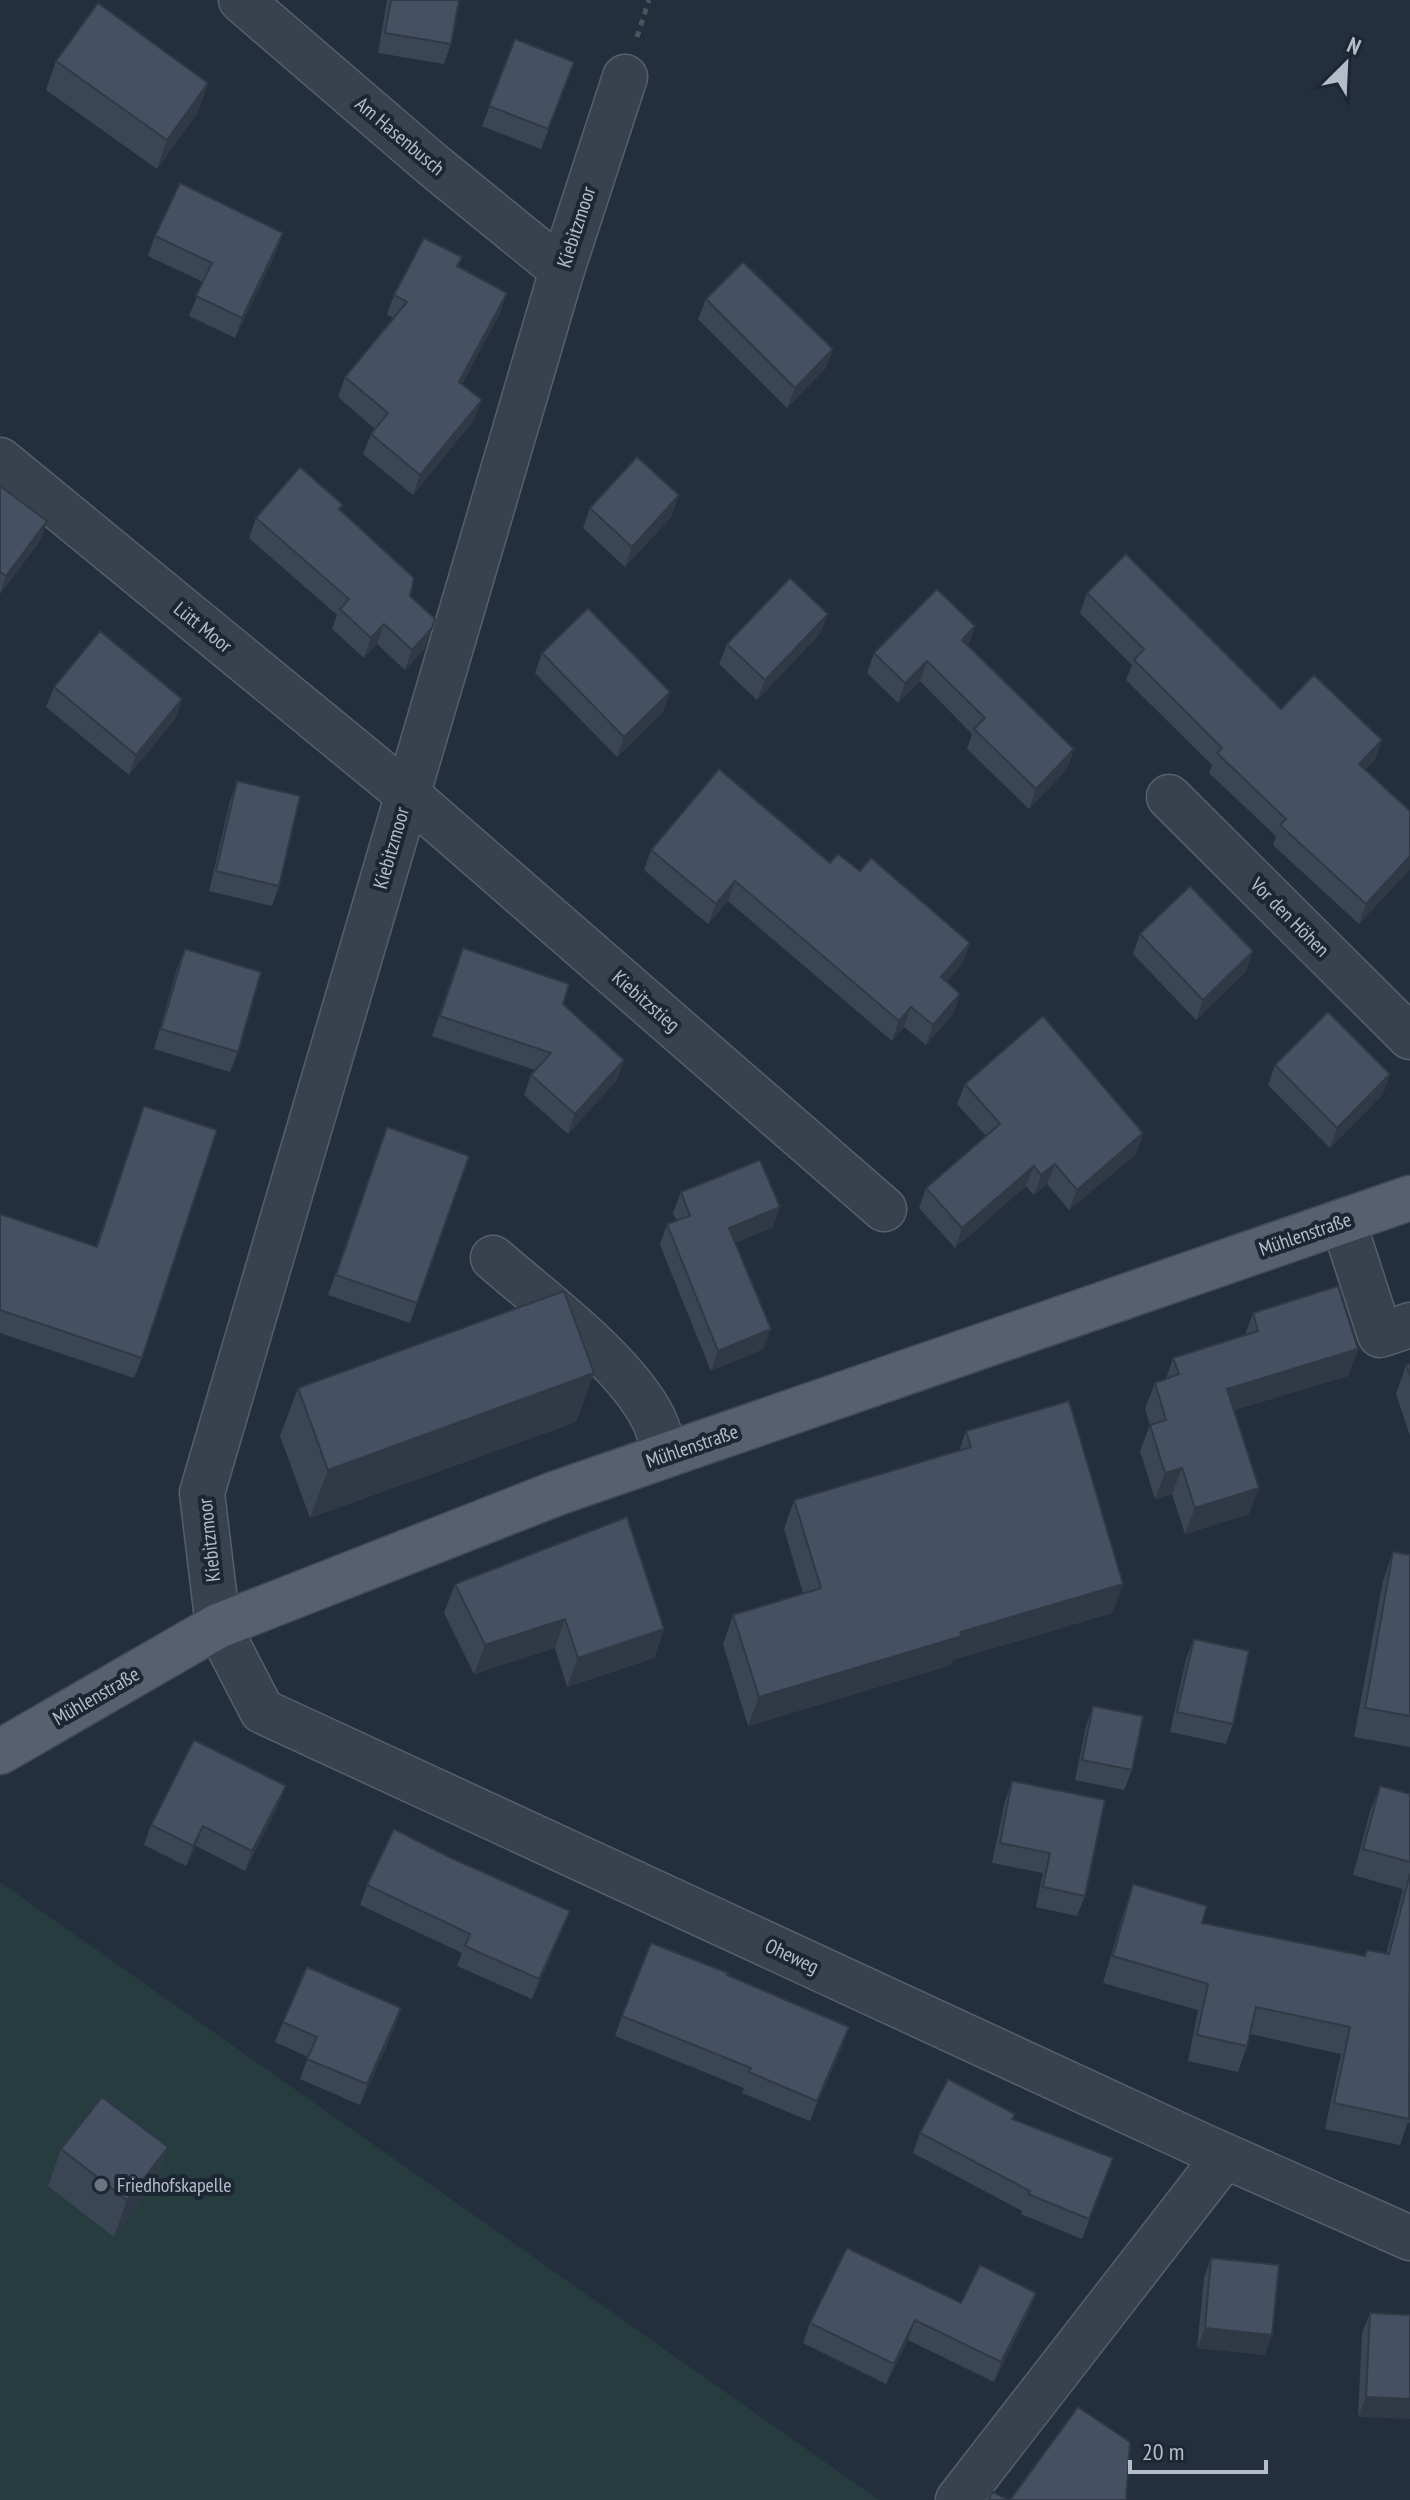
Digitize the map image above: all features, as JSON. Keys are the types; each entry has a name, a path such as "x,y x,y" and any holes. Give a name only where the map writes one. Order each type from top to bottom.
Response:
{"main road":[{"name":"Mühlenstraße","path":"0,1752 218,1626 557,1493 1410,1198"}],"street":[{"name":"Am Hasenbusch","path":"241,0 433,165 562,270"},
{"name":"Kiebitzmoor","path":"218,1626 202,1493 562,270 625,77"},
{"name":"Lütt Moor","path":"0,460 407,794"},
{"name":"Kiebitzstieg","path":"407,794 884,1209"},
{"name":"Vor den Höhen","path":"1169,797 1410,1037"},
{"path":"1343,1221 1380,1335 1410,1325"},
{"path":"493,1258 606,1358 634,1388 654,1420 665,1455"},
{"name":"Oheweg","path":"218,1626 262,1711 1225,2156 1410,2238"},
{"path":"958,2500 1225,2156"}],"green space":[{"path":"0,1882 879,2500 0,2500"}],"building":[{"path":"391,0 459,0 451,44 385,33"},
{"path":"98,3 208,83 167,140 56,61"},
{"path":"515,39 574,62 548,129 489,106"},
{"path":"180,183 283,233 242,318 196,296 212,263 155,236"},
{"path":"424,238 462,257 457,266 507,293 459,382 482,400 420,475 371,434 388,413 345,377 407,302 394,295"},
{"path":"743,262 833,349 795,388 706,299"},
{"path":"637,457 679,495 632,547 590,508"},
{"path":"300,467 343,505 339,509 414,578 410,596 435,619 432,628 412,650 384,624 371,638 340,609 349,599 256,518"},
{"path":"0,486 47,521 6,576 0,572"},
{"path":"1126,554 1281,709 1314,675 1382,740 1359,764 1410,811 1410,856 1366,904 1280,825 1286,819 1217,753 1222,748 1134,660 1144,649 1087,593"},
{"path":"790,578 828,614 765,680 727,644"},
{"path":"937,589 975,626 962,640 1074,749 1036,789 974,729 985,718 927,661 905,683 874,653"},
{"path":"588,608 670,692 624,737 542,653"},
{"path":"100,631 182,699 136,755 54,687"},
{"path":"719,769 830,863 838,854 860,871 871,858 970,943 941,977 960,994 933,1025 911,1007 899,1021 735,881 716,904 651,850"},
{"path":"237,781 300,796 279,886 216,871"},
{"path":"1190,886 1253,951 1203,1000 1140,934"},
{"path":"463,948 569,984 563,1004 624,1060 575,1114 531,1075 551,1053 440,1016"},
{"path":"185,949 261,972 238,1052 161,1029"},
{"path":"1328,1012 1390,1074 1337,1128 1275,1065"},
{"path":"1043,1016 1143,1133 1077,1190 1055,1164 1041,1175 1034,1166 962,1228 926,1188 1000,1124 965,1084"},
{"path":"144,1106 217,1130 142,1358 0,1310 0,1214 97,1247"},
{"path":"387,1127 469,1156 417,1303 336,1275"},
{"path":"760,1160 780,1207 729,1228 771,1329 718,1351 667,1224 690,1216 681,1192"},
{"path":"1338,1286 1358,1349 1227,1389 1259,1488 1195,1508 1182,1468 1165,1473 1150,1425 1166,1420 1155,1383 1179,1374 1173,1358 1258,1331 1253,1313"},
{"path":"564,1291 594,1373 328,1470 298,1388"},
{"path":"1069,1401 1123,1584 960,1632 962,1636 759,1697 733,1615 821,1588 794,1500 971,1447 966,1431"},
{"path":"627,1517 664,1629 578,1658 565,1619 485,1645 455,1584"},
{"path":"1393,1552 1410,1555 1410,1716 1365,1708"},
{"path":"1194,1639 1249,1651 1233,1724 1177,1712"},
{"path":"1093,1706 1143,1716 1132,1770 1082,1760"},
{"path":"194,1740 286,1786 252,1851 203,1826 193,1846 151,1825"},
{"path":"1012,1781 1105,1800 1085,1896 1043,1887 1050,1853 1000,1843"},
{"path":"1380,1786 1410,1794 1410,1862 1363,1849"},
{"path":"394,1829 570,1911 539,1979 465,1946 470,1934 367,1885"},
{"path":"1410,1874 1409,2119 1334,2103 1350,2027 1256,2007 1247,2046 1197,2035 1208,1984 1113,1956 1133,1884 1207,1906 1202,1923 1365,1956 1367,1950 1389,1954"},
{"path":"651,1943 728,1973 849,2027 817,2101 749,2072 751,2068 622,2016"},
{"path":"307,1967 401,2008 367,2084 307,2059 317,2037 283,2022"},
{"path":"948,2079 1015,2114 1012,2119 1113,2158 1089,2219 1028,2194 1030,2191 920,2133"},
{"path":"102,2097 168,2147 127,2200 61,2149"},
{"path":"847,2248 961,2303 980,2265 1036,2293 1001,2362 915,2320 894,2364 810,2323"},
{"path":"1211,2258 1279,2265 1272,2335 1205,2328"},
{"path":"1370,2313 1410,2315 1410,2399 1366,2397"},
{"path":"1078,2407 1130,2442 1126,2500 1010,2500"},
{"path":"993,2492 1008,2500 988,2500"}],"place":[{"name":"Friedhofskapelle","path":"101,2185"}]}
